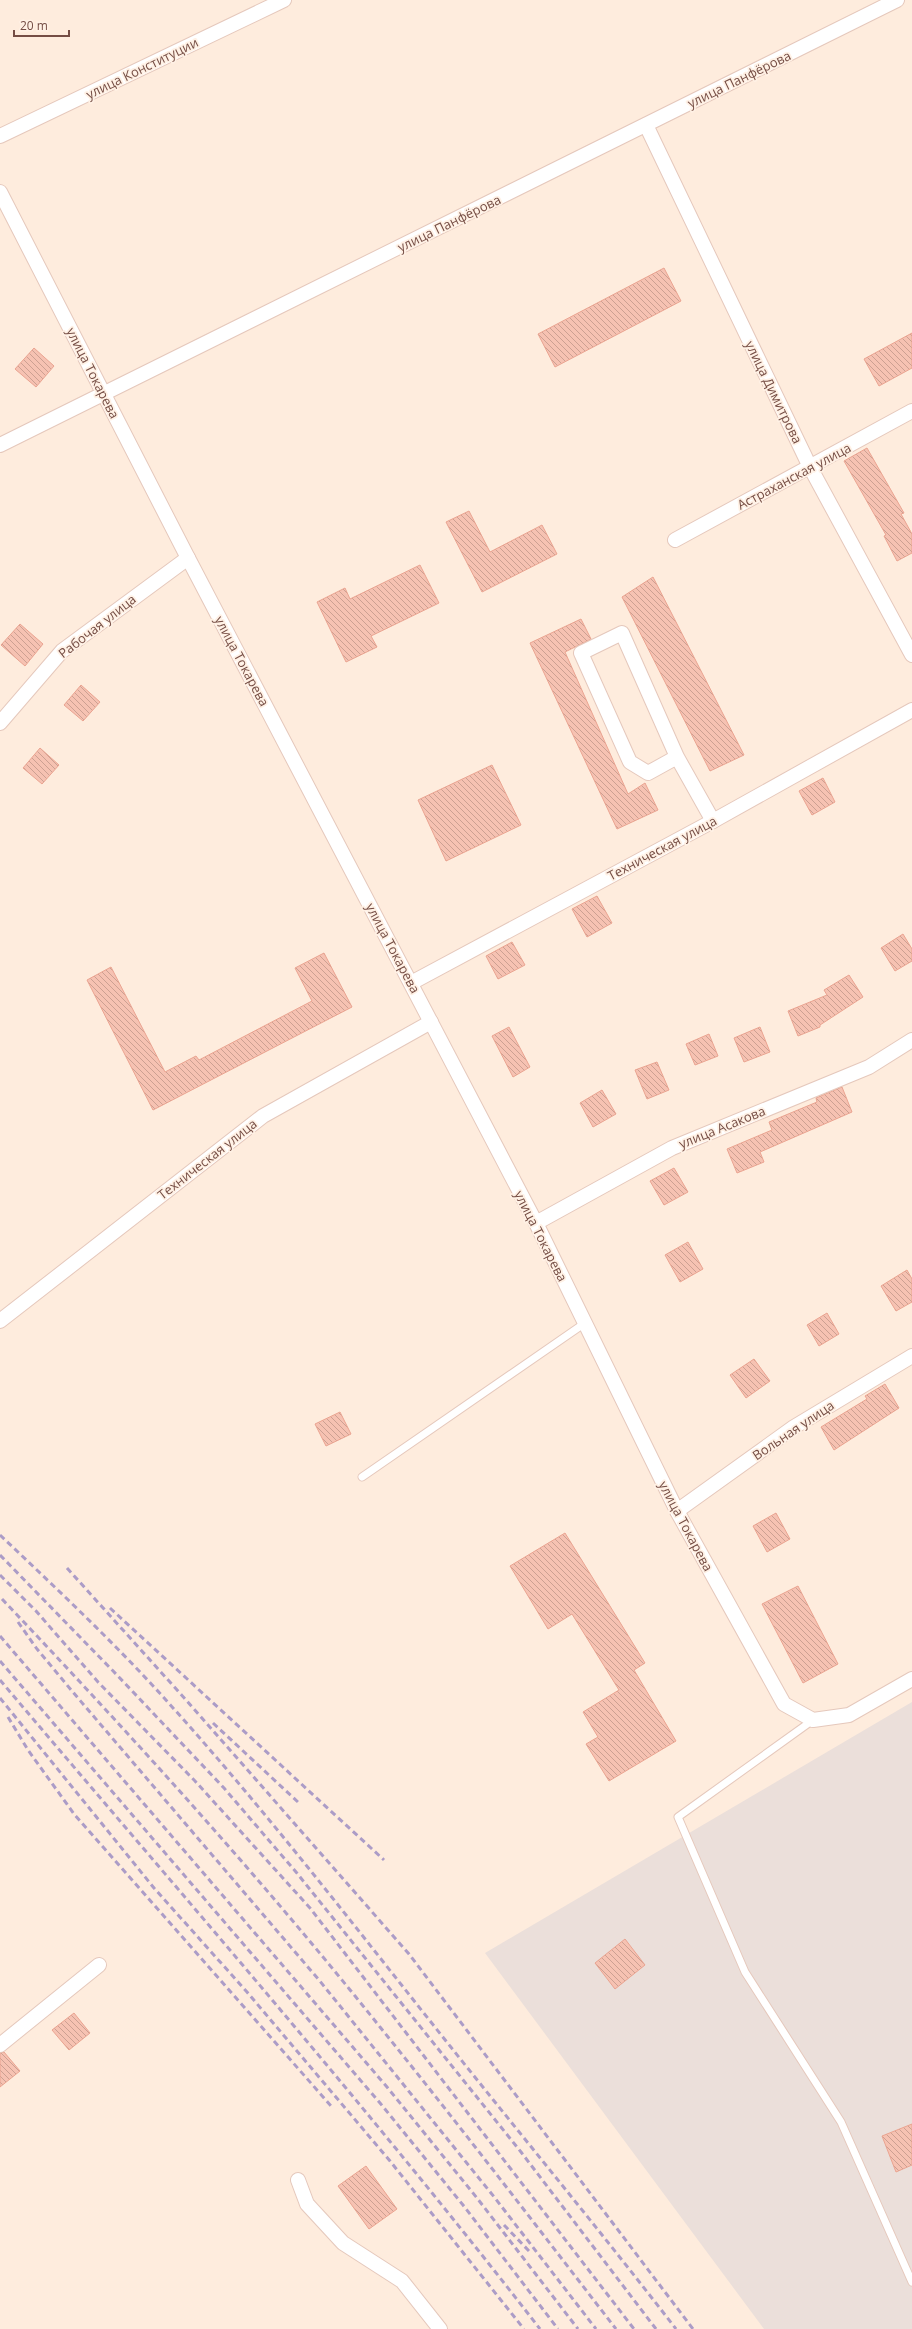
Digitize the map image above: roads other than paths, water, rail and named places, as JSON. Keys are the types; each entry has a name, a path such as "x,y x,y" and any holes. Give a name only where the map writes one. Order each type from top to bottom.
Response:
{"street":[{"name":"улица Конституции","path":"0,136 284,0"},
{"name":"улица Панфёрова","path":"0,446 897,0"},
{"name":"улица Димитрова","path":"646,125 810,467 912,655"},
{"name":"улица Токарева","path":"0,192 188,558 536,1223 677,1511 784,1704 813,1720"},
{"name":"Астраханская улица","path":"675,540 912,411"},
{"name":"Рабочая улица","path":"0,723 62,651 188,558"},
{"path":"677,757 648,773 630,762 581,653 622,633 677,757 713,821"},
{"name":"Техническая улица","path":"411,983 713,821 912,710"},
{"name":"Техническая улица","path":"0,1322 263,1116 431,1022"},
{"name":"улица Асакова","path":"536,1223 672,1148 869,1067 912,1040"},
{"name":"Вольная улица","path":"677,1511 794,1427 912,1356"},
{"path":"813,1720 849,1715 912,1679"},
{"path":"0,2045 99,1964"},
{"path":"298,2180 307,2204 343,2243 402,2281 440,2329"}],"lane":[{"path":"362,1477 585,1323"},
{"path":"813,1720 678,1817 745,1972 841,2122 912,2282"}],"railway":[{"path":"0,1535 89,1620 132,1664 174,1709 245,1791 314,1875 676,2329"},
{"path":"0,1555 224,1788 296,1872 521,2152 656,2329"},
{"path":"67,1568 187,1701 409,1954 693,2329"},
{"path":"0,1575 36,1611 98,1682 195,1781 310,1908 634,2329"},
{"path":"2,1599 100,1703 196,1809 335,1971 499,2177 616,2329"},
{"path":"110,1608 384,1860"},
{"path":"18,1622 37,1649 72,1691 319,1980 495,2198 596,2329"},
{"path":"0,1636 387,2087 477,2198 578,2329"},
{"path":"0,1661 380,2103 463,2205 558,2329"},
{"path":"0,1680 342,2083 409,2164 540,2329"},
{"path":"0,1698 154,1888 247,1992 390,2161 524,2329"},
{"path":"8,1717 28,1750 74,1814 332,2107"},
{"path":"213,1723 299,1803"},
{"path":"504,2225 530,2252"}]}
